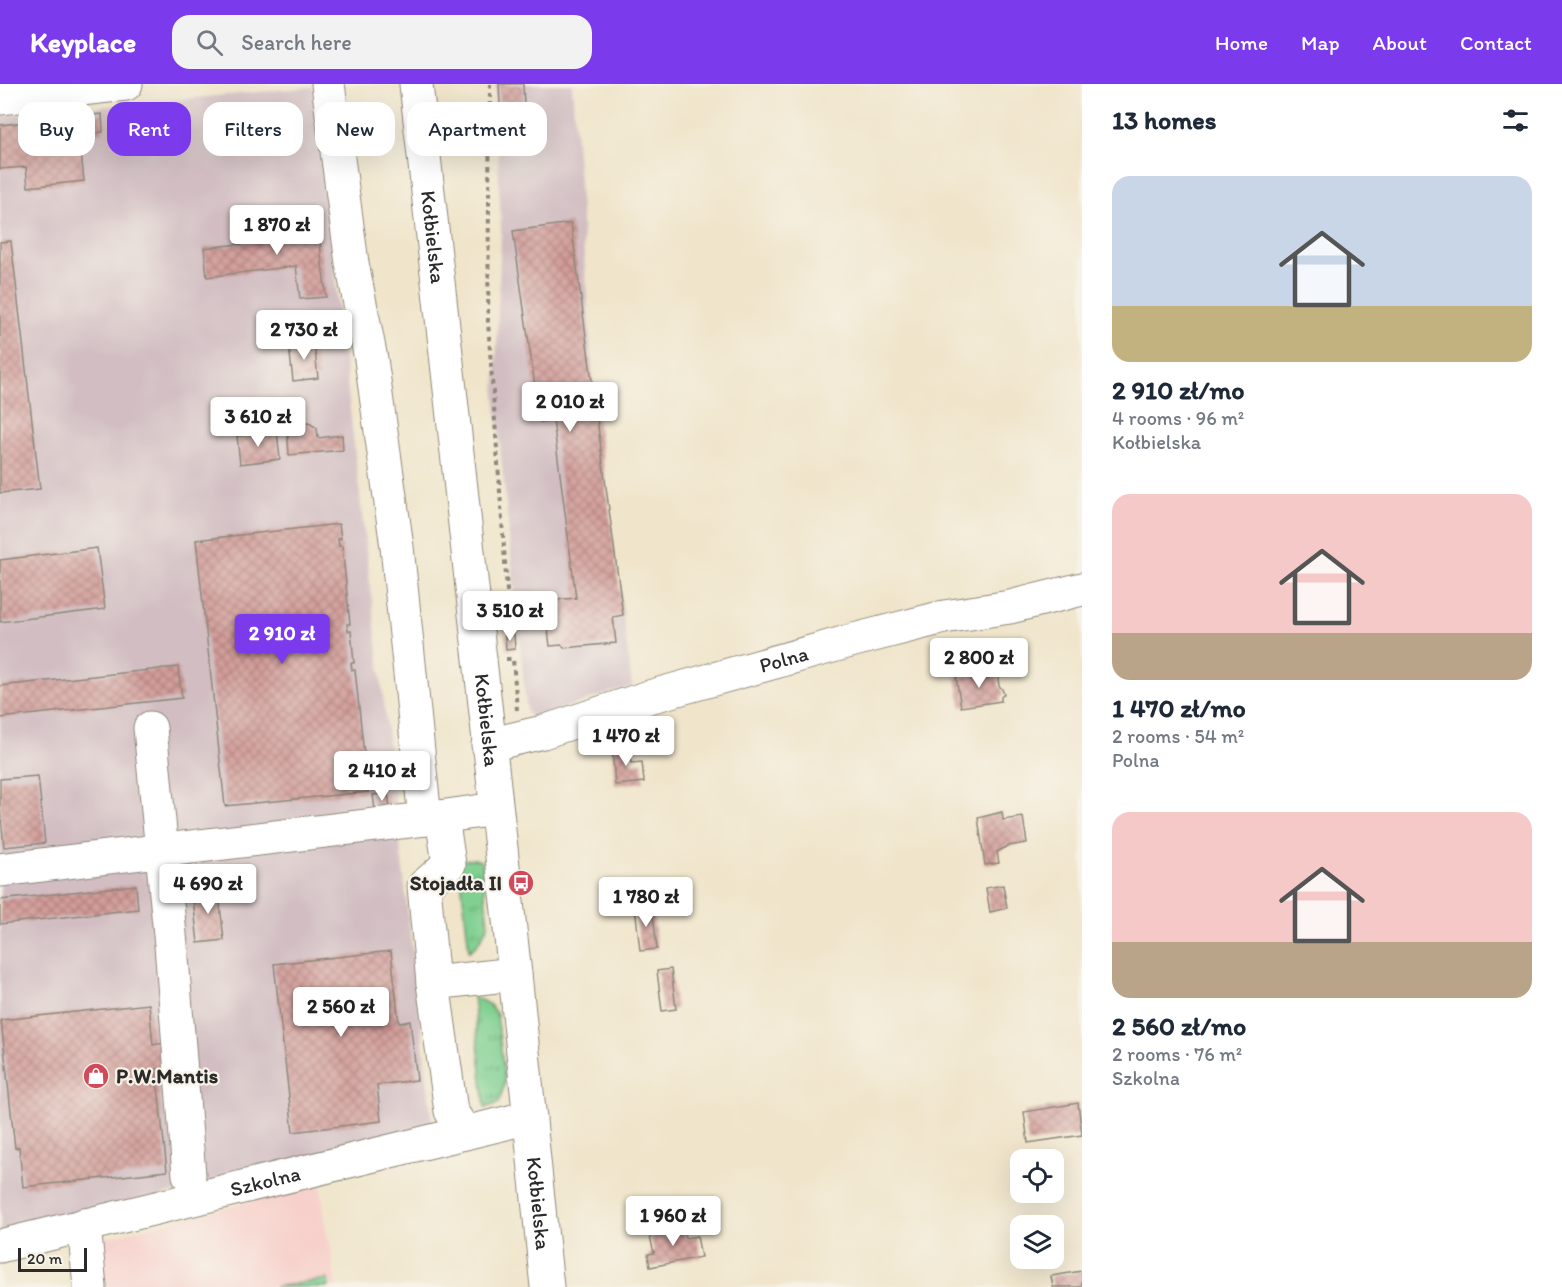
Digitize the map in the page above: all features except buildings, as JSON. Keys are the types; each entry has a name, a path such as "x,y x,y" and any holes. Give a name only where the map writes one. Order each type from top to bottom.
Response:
{"street":[{"path":"0,98 126,84"},
{"path":"328,84 352,264 371,359 408,643 434,818 449,864 424,886 433,983 451,1111 465,1133"},
{"name":"Kołbielska","path":"416,84 515,974 547,1287"},
{"name":"Polna","path":"488,745 543,732 649,697 854,640 944,617 1010,607 1082,589"},
{"path":"150,728 189,1175"},
{"path":"0,870 496,809"},
{"path":"433,983 515,974"},
{"name":"Szkolna","path":"0,1246 530,1117"},
{"path":"84,1225 90,1287"}],"path":[{"path":"475,622 494,616 508,605 488,322 490,84"}],"shaded area":[{"path":"495,84 572,84 593,383 632,686 535,717 527,714 495,396 501,231 498,156 547,156 547,102 496,102"},
{"path":"313,87 315,156 321,156 433,1131 0,1234 0,116 18,114 18,156 95,156 95,107 107,106 107,156 191,156 191,102 151,102"},
{"path":"321,1184 336,1287 76,1287 71,1246"}],"green space":[{"path":"475,859 482,862 488,926 477,945 469,951 459,860"},
{"path":"473,996 490,1005 497,1015 505,1082 499,1103 485,1108"},
{"path":"328,1279 329,1287 274,1287"}],"place":[{"name":"Stojadła II","path":"521,883"},
{"name":"P.W.Mantis","path":"96,1076"}]}
